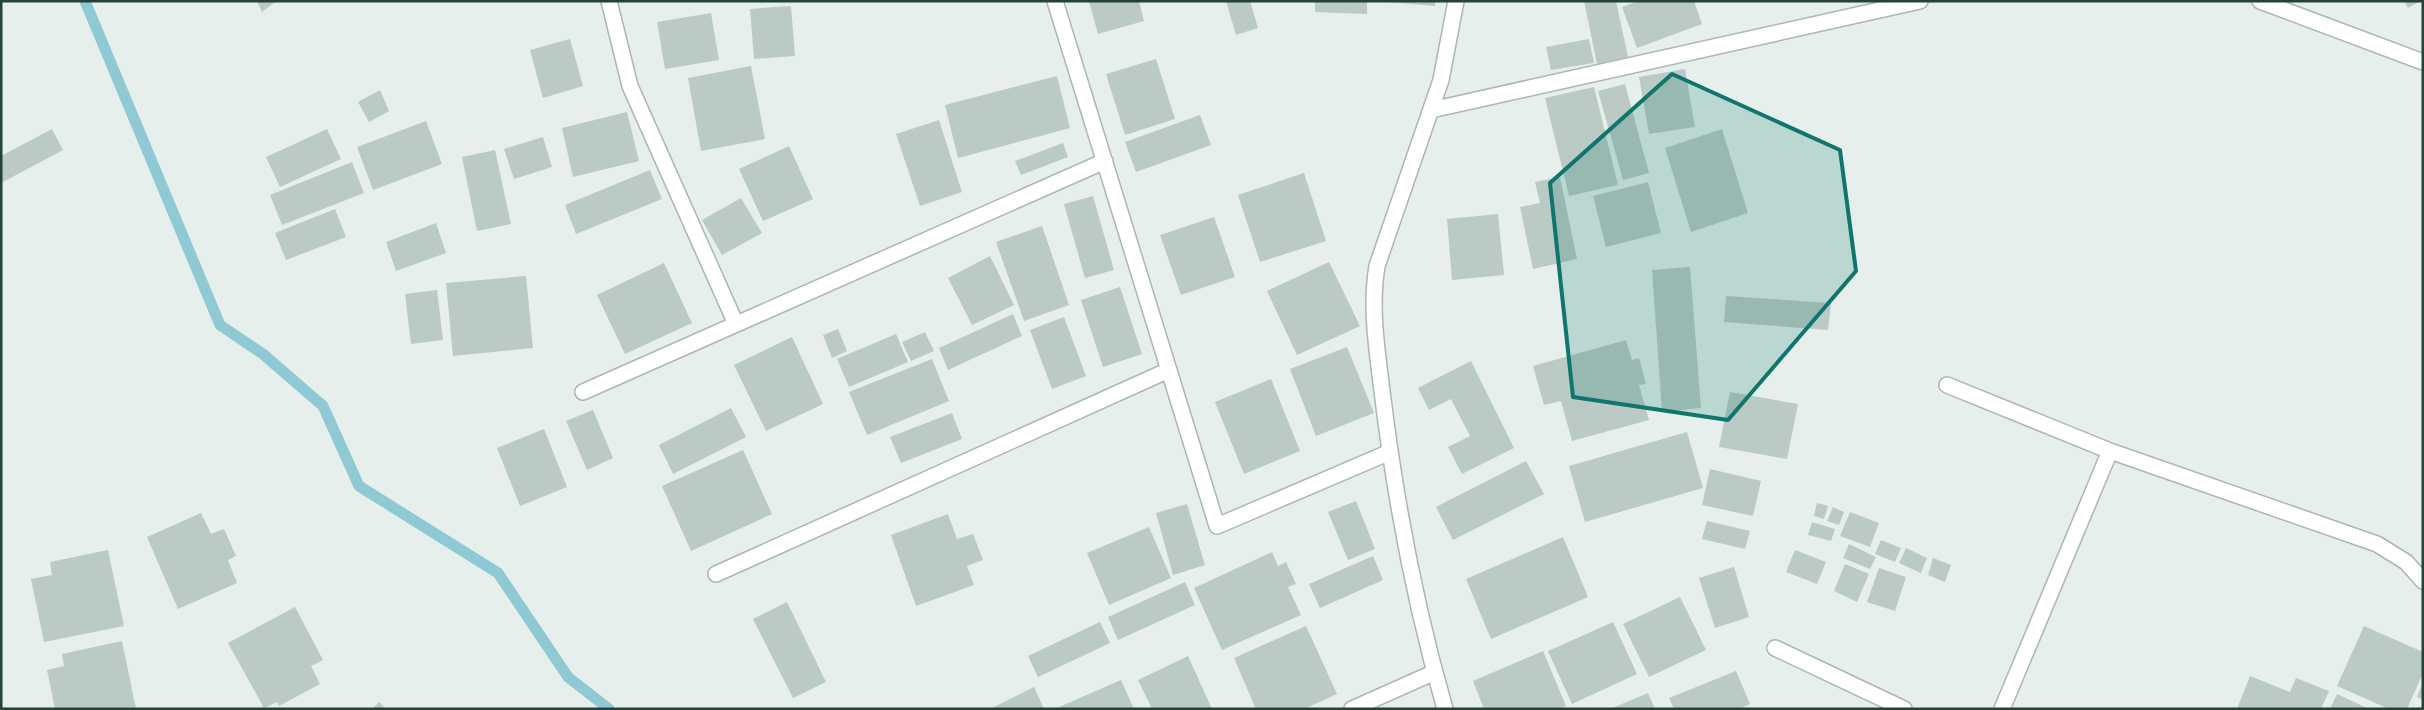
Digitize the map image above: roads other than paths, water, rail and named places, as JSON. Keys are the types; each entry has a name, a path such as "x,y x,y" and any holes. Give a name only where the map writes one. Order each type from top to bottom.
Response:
{"street":[{"path":"609,1 630,86 736,324"},
{"path":"1055,1 1217,526 1390,452"},
{"path":"1445,709 1410,562 1390,452 1373,314 1373,289 1377,266 1441,80 1456,1"},
{"path":"1431,110 1920,1"},
{"path":"2260,1 2423,62"},
{"path":"584,392 1105,161"},
{"path":"716,574 1169,370"},
{"path":"1947,386 2110,451 2378,544 2406,562 2423,581"},
{"path":"2002,709 2110,451"},
{"path":"1775,648 1904,709"},
{"path":"1352,709 1435,672"}],"waterway":[{"path":"85,1 220,325 263,354 323,406 359,486 498,573 568,677 609,709"}]}
